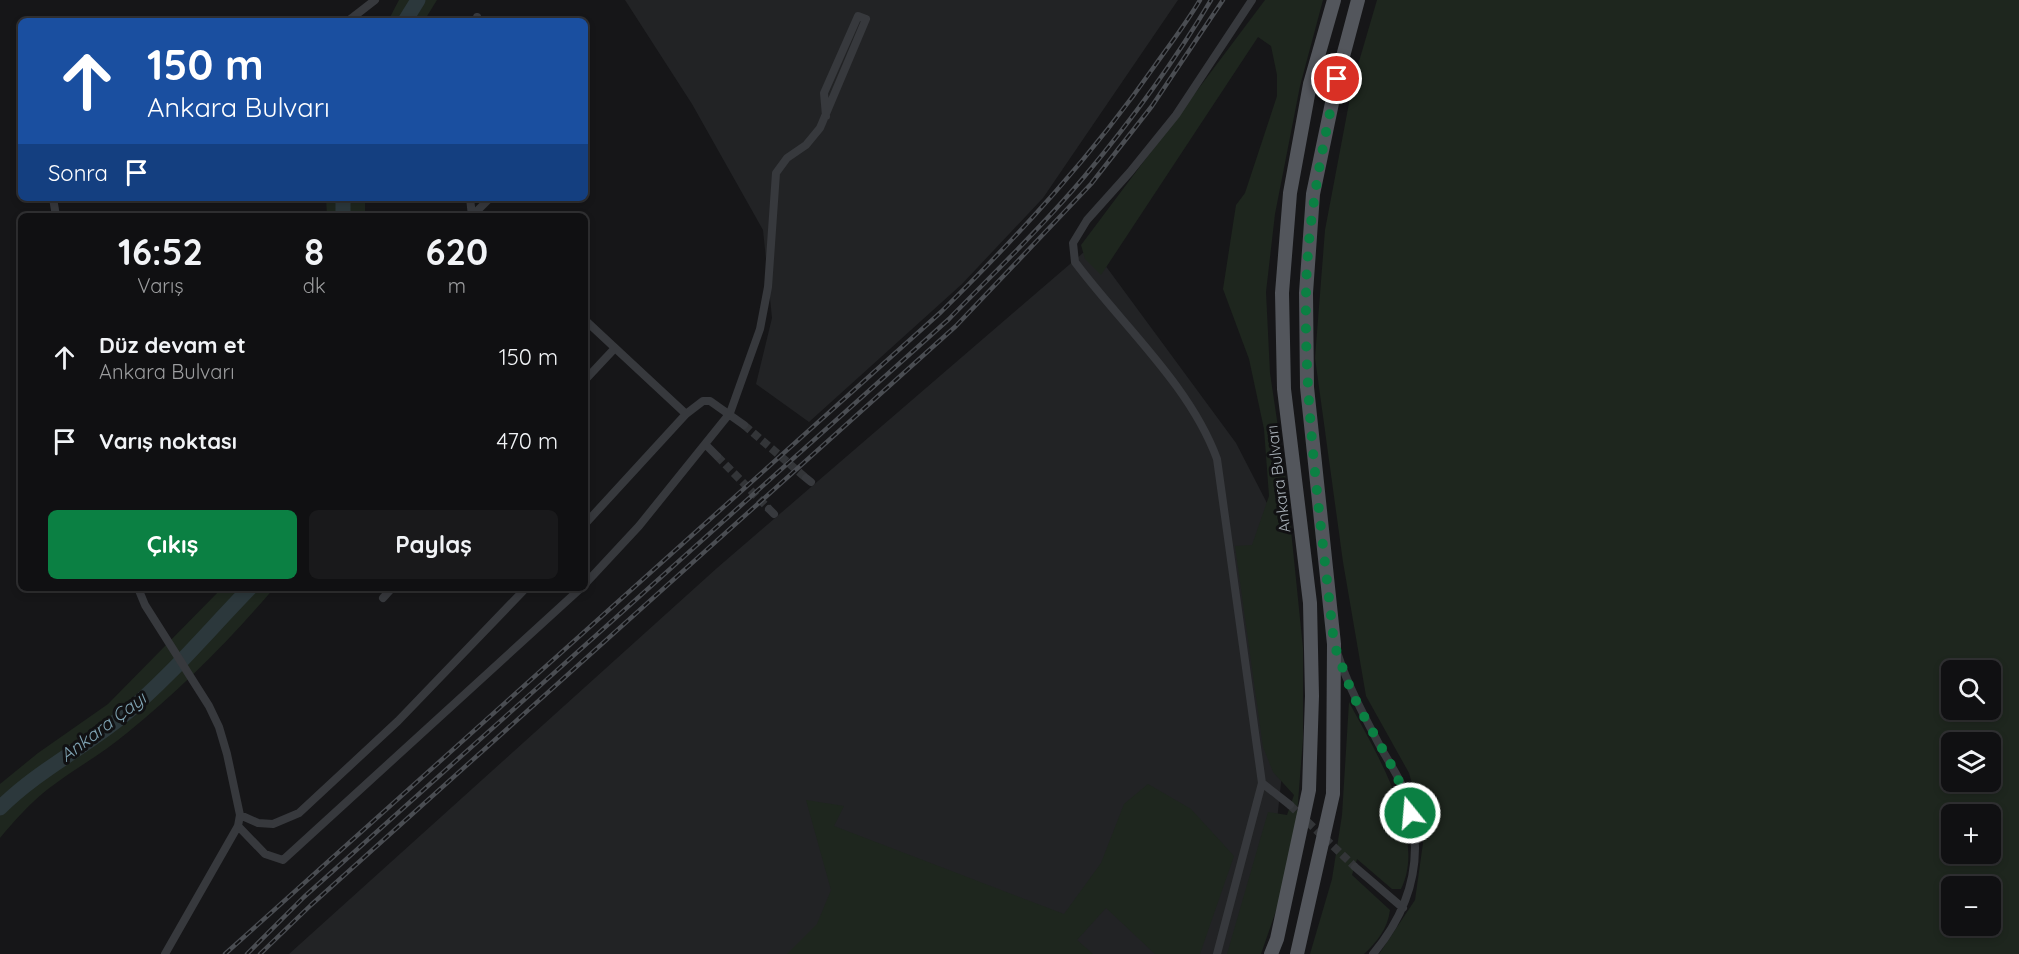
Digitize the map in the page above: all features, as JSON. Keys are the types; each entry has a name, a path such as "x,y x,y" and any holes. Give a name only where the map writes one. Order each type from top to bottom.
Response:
{"main road":[{"name":"Ankara Bulvarı","path":"1271,954 1277,939 1308,790 1312,696 1310,603 1284,389 1282,293 1290,193 1310,84 1334,0"},
{"path":"1297,954 1333,794 1334,644 1307,387 1306,293 1313,194 1337,79 1358,0"}],"street":[{"path":"352,18 375,0"},
{"path":"1217,954 1262,783 1217,459 1209,437 1193,411 1148,351 1075,262 1073,243 1087,220 1176,115 1252,0"},
{"path":"588,581 639,525 730,414 750,362 766,298 776,172 787,158 806,145 820,128 826,116 866,19 858,16 824,93 826,116"},
{"path":"475,213 487,201"},
{"path":"588,323 686,414"},
{"path":"588,377 615,348"},
{"path":"588,521 686,414 703,401 710,401 744,425"},
{"path":"706,445 717,456"},
{"path":"139,591 145,605 209,706 219,727 240,815 238,826 165,954"},
{"path":"383,598 389,591"},
{"path":"240,815 258,823 273,824 299,813 398,721 523,591"},
{"path":"238,826 265,854 283,861 578,591"},
{"path":"1334,644 1346,679 1404,791 1415,836 1414,872 1402,908 1373,954"},
{"path":"1262,783 1290,806"},
{"path":"1355,867 1402,908"}],"shaded area":[{"path":"399,0 437,0 426,18 390,18"},
{"path":"625,0 1178,0 1043,198 962,284 809,422 756,384 772,318 763,230 692,104"},
{"path":"1265,0 1323,0 1300,86 1275,214 1266,292 1270,373 1286,481 1303,648 1303,739 1296,827 1278,905 1261,954 1227,954 1268,812 1287,815 1294,795 1273,772 1263,747 1235,546 1252,545 1269,496 1264,429 1249,359 1223,289 1236,205 1245,193 1277,96 1277,75 1271,46 1258,37 1101,275 1085,259 1081,245"},
{"path":"1377,0 2019,0 2019,954 1379,954 1415,900 1425,829 1409,773 1366,696 1343,562 1315,358 1325,230 1353,82"},
{"path":"326,201 365,201 365,213 327,213"},
{"path":"1091,246 1236,443 1269,507 1288,717 1269,896 1249,954 289,954 717,568"},
{"path":"219,591 271,591 222,645 166,700 117,741 41,794 0,838 0,784 38,753 108,704"},
{"path":"1349,702 1384,768 1394,793 1408,844 1408,868 1401,889 1392,889 1357,859 1352,875 1390,910 1384,929 1364,954 1310,954 1332,879 1342,815"},
{"path":"1148,784 1191,809 1234,856 1200,954 1155,954 1106,908 1077,940 1093,954 787,954 817,924 831,890 806,800 844,806 834,826 1064,914 1101,863 1124,804"}],"waterway":[{"name":"Ankara Çayı","path":"407,18 418,0"},
{"name":"Ankara Çayı","path":"343,201 343,213"},
{"name":"Ankara Çayı","path":"0,808 29,782 124,715 173,669 247,591"}],"tunnel":[{"path":"744,425 806,478"},
{"path":"717,456 769,509"},
{"path":"1290,805 1355,867"}],"railway":[{"path":"225,954 941,312 1027,224 1107,131 1200,0"},
{"path":"247,954 304,897 949,319 1052,214 1084,177 1167,69 1211,0"},
{"path":"260,954 311,905 956,326 1091,184 1152,106 1223,0"}],"route":[{"path":"1337,79 1313,194 1306,293 1307,387 1334,644 1346,679 1404,791 1410,813"}]}
